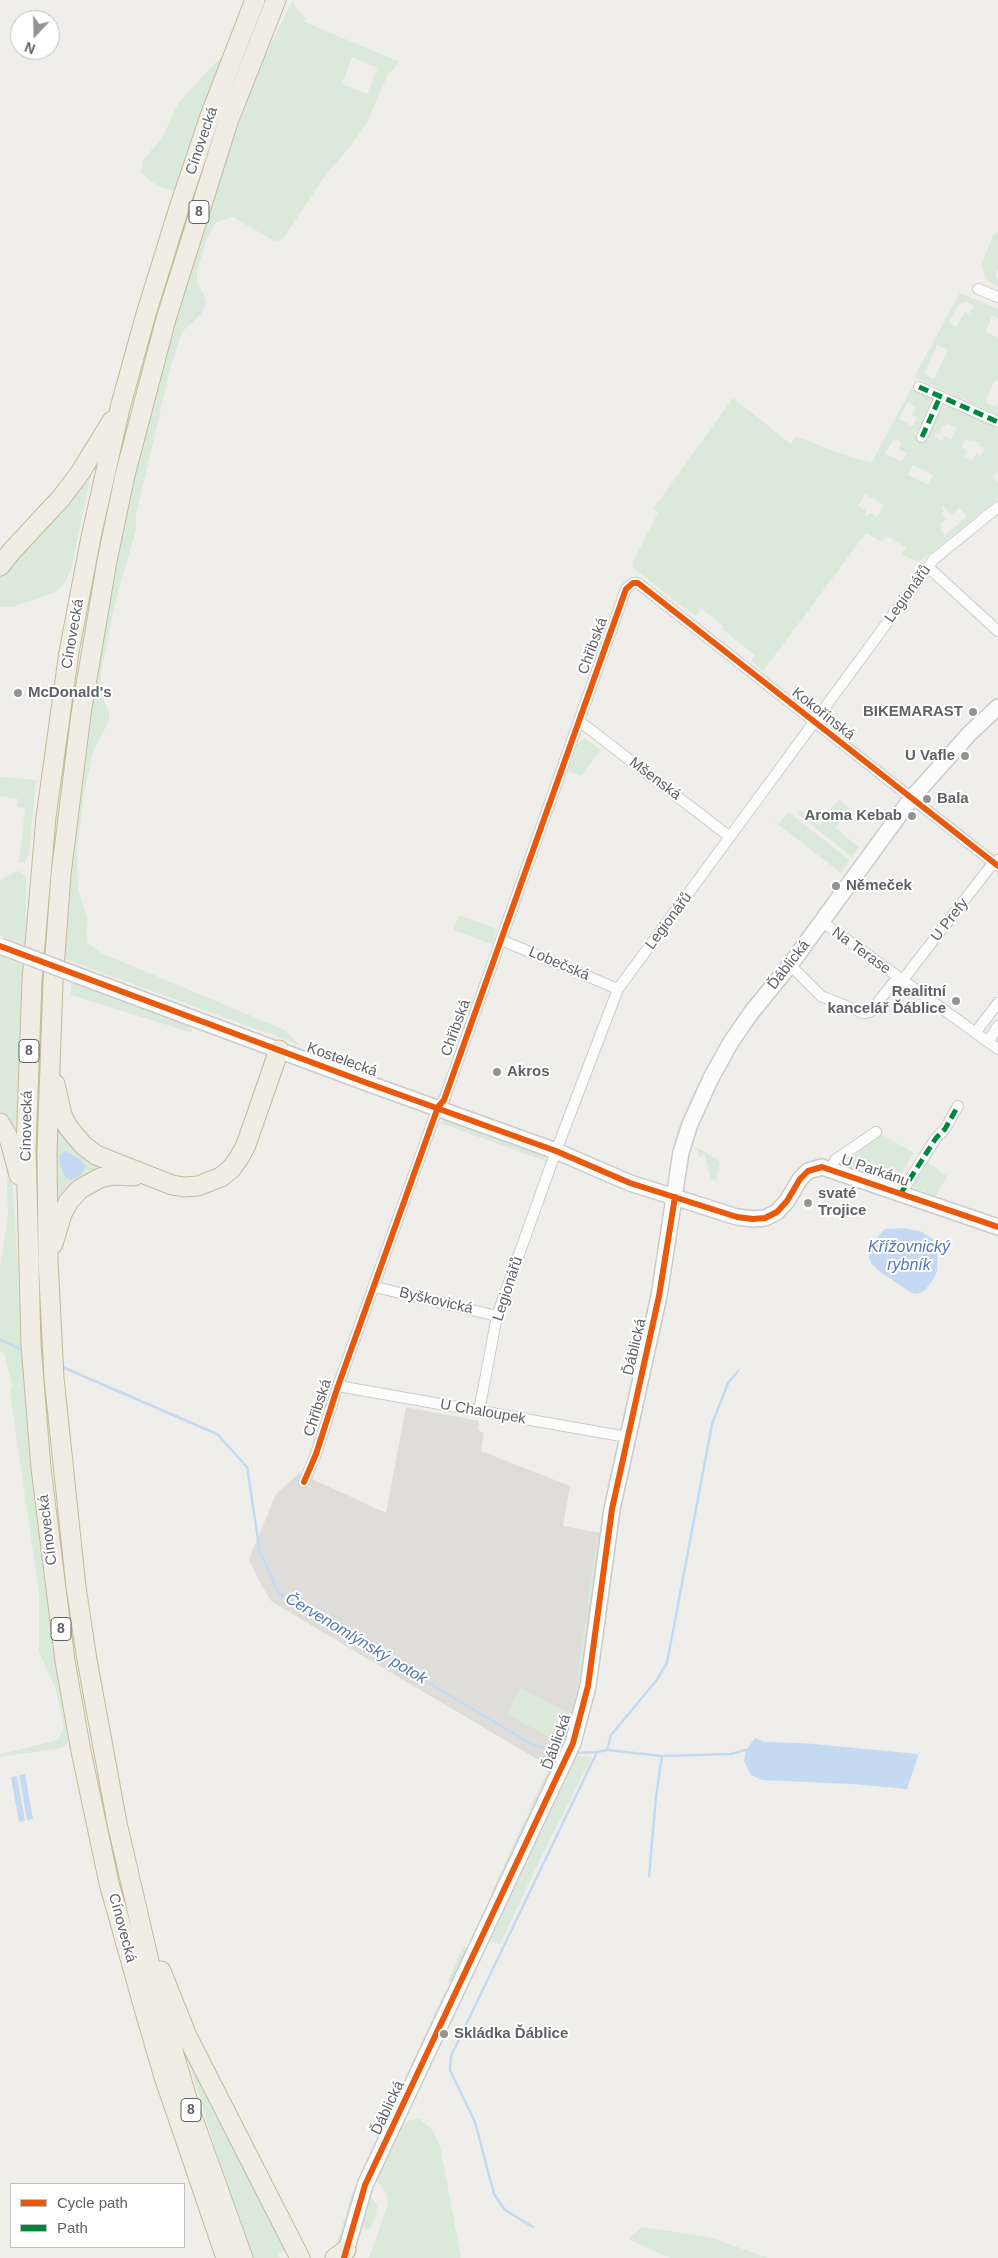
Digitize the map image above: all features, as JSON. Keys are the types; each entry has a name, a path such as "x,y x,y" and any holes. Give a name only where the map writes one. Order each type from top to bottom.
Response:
{"highway":[{"name":"Cínovecká","path":"226,2258 164,2077 110,1883 81,1751 56,1591 41,1468 31,1344 26,1149 32,989 46,817 69,652 91,537 120,408 178,208 210,116 255,0"},
{"name":"Cínovecká","path":"242,2258 193,2119 170,2041 147,1958 117,1823 76,1587 54,1378 48,1259 47,1151 49,1062 58,901 73,770 107,560 125,475 166,319 225,131 276,0"},
{"path":"0,566 61,498 80,473 120,408"},
{"path":"49,1062 62,1115 75,1136 96,1154 153,1178 184,1187 210,1183 231,1169 246,1145 279,1050"},
{"path":"0,1123 10,1141 26,1204"},
{"path":"48,1259 62,1214 80,1190 100,1178 112,1175 153,1178"},
{"path":"117,1823 154,1950 187,2036 301,2256"},
{"path":"164,2077 212,2258"}],"main road":[{"name":"Ďáblická","path":"342,2255 365,2185 573,1743 588,1686 612,1509 659,1296 681,1152 690,1124 711,1078 731,1042 751,1013 790,965 911,799 970,733 998,707"},
{"name":"Kostelecká","path":"0,946 438,1107 556,1151 624,1180 674,1197"},
{"name":"U Parkánu","path":"674,1197 737,1217 766,1218 784,1205 800,1179 808,1171 818,1167 831,1169 998,1227"}],"street":[{"path":"978,289 998,297"},
{"path":"919,387 998,422"},
{"path":"922,437 940,397"},
{"name":"Legionářů","path":"479,1411 497,1316 556,1151 618,989 934,559 998,507"},
{"path":"928,567 998,631"},
{"name":"Kokořínská","path":"633,583 638,583 911,799 997,864"},
{"name":"Chřibská","path":"304,1482 316,1454 338,1386 438,1107 444,1100 626,589 633,583"},
{"name":"Mšenská","path":"579,721 730,837"},
{"name":"U Prefy","path":"790,965 821,996 863,1014 870,1012 894,982 902,981 997,864"},
{"name":"Na Terase","path":"822,922 998,1049"},
{"name":"Lobečská","path":"501,940 618,989"},
{"path":"975,1033 998,1003"},
{"path":"988,1042 998,1026"},
{"path":"900,1193 936,1138 945,1129 958,1106"},
{"path":"831,1169 835,1160 876,1132"},
{"name":"Byškovická","path":"375,1287 497,1316"},
{"name":"U Chaloupek","path":"338,1386 627,1437"}],"shaded area":[{"path":"406,1407 479,1421 478,1430 484,1433 481,1451 570,1486 563,1526 601,1533 576,1721 558,1768 535,1758 272,1602 260,1583 249,1559 276,1494 299,1473 386,1513"}],"green space":[{"path":"293,0 295,6 306,19 302,21 398,61 394,70 389,72 367,122 349,148 326,174 282,240 275,241 232,217 216,222 206,240 197,271 197,284 204,294 206,304 201,314 182,332 170,369 136,515 136,530 117,595 101,672 101,686 104,701 109,712 109,721 93,752 84,793 77,849 78,889 87,917 86,942 101,953 285,1030 300,1045 62,958 88,719 127,506 144,436 194,254 258,70","holes":["352,57 378,68 367,94 342,84"]},
{"path":"226,54 174,191 163,188 150,181 141,172 143,160 162,138 179,102 215,63"},
{"path":"998,232 998,268 995,276 998,278 998,286 990,283 984,274 982,264 993,235"},
{"path":"960,293 998,309 998,318 992,316 986,331 998,339 998,381 995,380 985,402 996,407 998,403 998,415 914,377","holes":["966,301 974,306 969,314 965,312 956,327 948,322 960,303 963,304","937,345 948,350 934,379 924,374"]},
{"path":"911,389 929,397 931,402 918,431 914,433 919,440 929,439 928,434 943,408 950,407 998,428 998,472 993,476 998,483 998,498 922,560 916,561 902,554 906,547 886,536 882,542 866,533 763,671 751,661 755,655 722,629 724,627 702,609 695,616 633,568 634,560 658,513 653,509 733,398 791,444 795,436 853,458 872,462","holes":["908,402 916,407 912,415 917,418 912,426 899,419","946,423 957,428 951,439 945,436 942,441 935,437 938,432 940,434 942,425 944,426","965,439 980,443 979,446 985,449 981,456 976,454 972,461 964,457 967,450 962,447","893,440 900,441 899,449 907,453 902,461 885,454","913,465 933,475 928,485 908,475","865,494 884,505 877,517 870,513 868,516 864,515 866,511 858,506","943,505 951,515 960,508 967,517 945,535 940,528 942,526 940,524 946,520 942,513 941,507"]},
{"path":"91,475 71,569 65,582 57,591 45,596 12,607 0,607 0,576 20,550"},
{"path":"585,738 601,750 581,776 568,771 577,744"},
{"path":"0,777 36,780 29,853 25,863 19,862 25,808 17,807 18,799 0,796"},
{"path":"839,799 850,809 835,828 859,847 852,857 798,814 800,810 819,825"},
{"path":"788,812 850,860 841,873 771,819 779,824"},
{"path":"19,871 26,876 25,945 0,935 0,881"},
{"path":"459,915 497,929 492,944 453,930"},
{"path":"0,956 25,966 16,1131 0,1111"},
{"path":"71,980 189,1025 193,1033 71,995"},
{"path":"56,1117 109,1167 69,1189 56,1204"},
{"path":"448,1117 547,1153 549,1157 548,1162 440,1123"},
{"path":"881,1134 914,1153 897,1181 844,1163"},
{"path":"692,1146 706,1152 720,1162 716,1180 711,1179 704,1153 700,1158 698,1151"},
{"path":"6,1157 11,1162 25,1379 70,1741 62,1748 0,1757 0,1754 58,1740 64,1727 55,1687 39,1652 39,1593 10,1393 12,1385 4,1353 0,1351 0,1269 8,1214"},
{"path":"927,1162 947,1176 936,1196 914,1188 914,1182"},
{"path":"596,1540 600,1544 592,1604 587,1607"},
{"path":"585,1621 589,1628 586,1662 577,1705 574,1707"},
{"path":"521,1688 567,1712 553,1739 507,1714"},
{"path":"573,1716 576,1721 497,1894 492,1891"},
{"path":"577,1756 592,1757 542,1855 500,1944 490,1941"},
{"path":"464,1946 472,1950 453,1983 448,1981"},
{"path":"444,1993 449,1995 340,2248 333,2255 351,2197"},
{"path":"182,2041 288,2248 278,2255 280,2258 254,2258 221,2166"},
{"path":"419,2119 431,2128 440,2146 461,2258 369,2258 388,2204 386,2193 381,2185 372,2179 401,2126 410,2120"},
{"path":"370,2196 377,2205 376,2215 371,2228 367,2230 361,2226"},
{"path":"642,2227 709,2237 768,2258 670,2258 628,2239"}],"water":[{"path":"65,1151 79,1158 86,1167 80,1175 71,1180 65,1177 61,1168 59,1156"},
{"name":"Křížovnický rybník","path":"901,1228 920,1231 933,1239 938,1250 937,1271 933,1280 925,1290 918,1294 912,1293 879,1271 871,1263 869,1256 876,1239 885,1229"},
{"path":"755,1738 765,1742 803,1743 918,1754 918,1756 907,1789 851,1784 762,1780 751,1775 744,1761 746,1750"},
{"path":"25,1774 33,1819 27,1820 19,1775"},
{"path":"17,1776 25,1821 19,1822 11,1777"}],"waterway":[{"name":"Červenomlýnský potok","path":"0,1340 25,1351"},
{"name":"Červenomlýnský potok","path":"60,1366 217,1434 247,1467 260,1552 279,1594 533,1745 558,1751"},
{"path":"607,1750 611,1735 656,1681 667,1663 712,1424 728,1383 738,1371"},
{"name":"Červenomlýnský potok","path":"578,1753 607,1750 662,1756 731,1754 746,1750"},
{"path":"533,2227 505,2210 494,2194 475,2122 450,2070 451,2056 597,1752"},
{"path":"649,1876 656,1797 662,1756"}],"marked path":[{"path":"919,387 998,422"},
{"path":"922,437 940,397"},
{"path":"901,1193 936,1138 945,1129 958,1106"}],"cycle path":[{"path":"304,1482 316,1454 338,1386 438,1107 444,1100 626,589 633,583 638,583 998,866"},
{"path":"0,946 367,1083 556,1151 630,1183 737,1217 765,1218 777,1212 787,1201 800,1179 808,1171 822,1167 998,1227"},
{"path":"344,2258 365,2185 573,1743 588,1686 612,1509 659,1296 675,1197"}],"place":[{"name":"McDonald's","path":"18,693"},
{"name":"BIKEMARAST","path":"973,712"},
{"name":"U Vafle","path":"965,756"},
{"name":"Bala","path":"927,799"},
{"name":"Aroma Kebab","path":"912,816"},
{"name":"Němeček","path":"836,886"},
{"name":"Realitní kancelář Ďáblice","path":"956,1001"},
{"name":"Akros","path":"497,1072"},
{"name":"svaté Trojice","path":"808,1203"},
{"name":"Skládka Ďáblice","path":"444,2034"}]}
